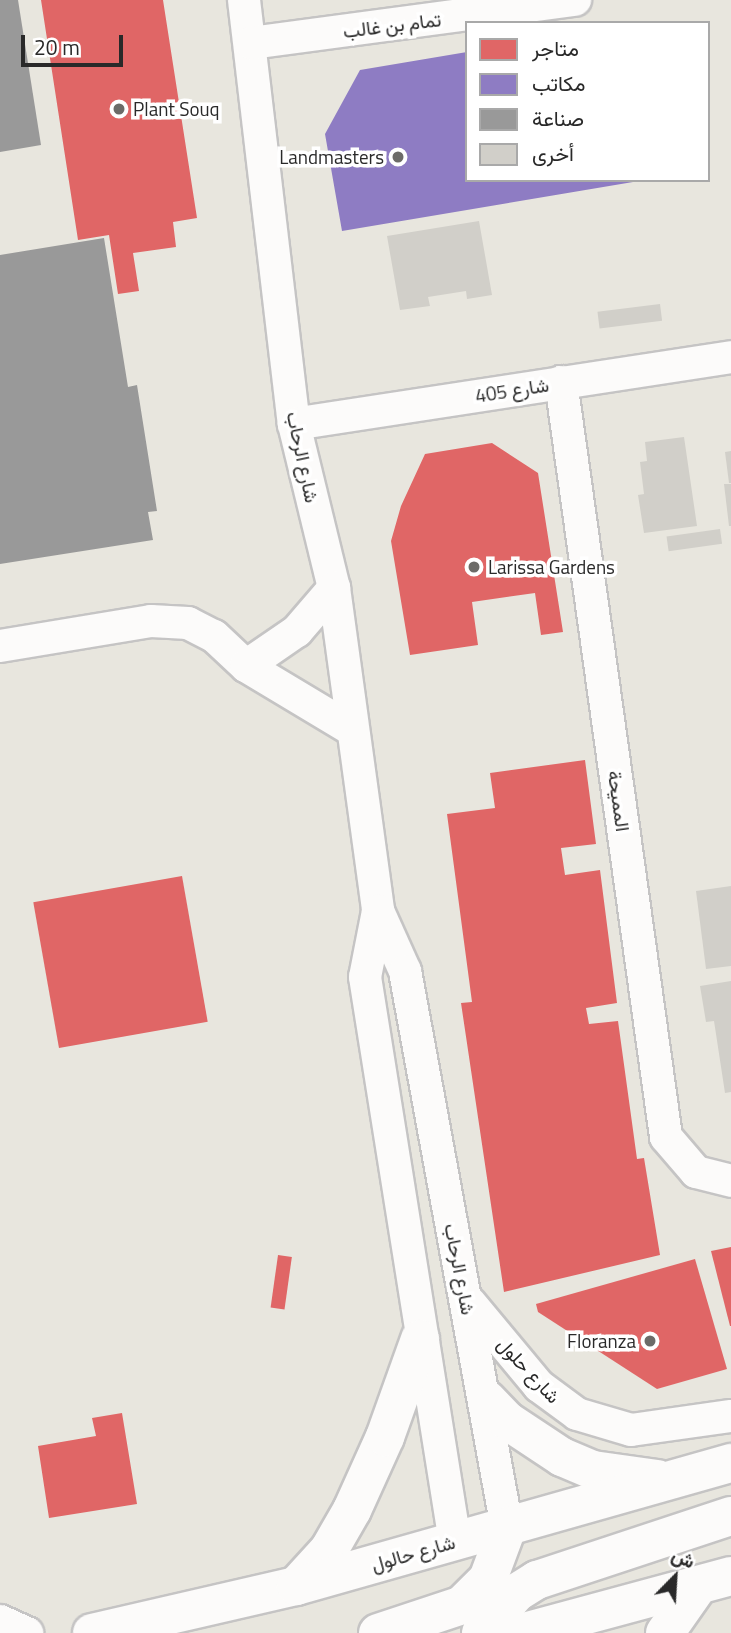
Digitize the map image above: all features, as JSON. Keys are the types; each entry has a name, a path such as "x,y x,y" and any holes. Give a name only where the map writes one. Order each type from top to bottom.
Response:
{"main road":[{"path":"296,1586 330,1550 352,1510 385,1437 420,1339"},
{"path":"487,1400 531,1440 593,1470 657,1479 714,1470"},
{"name":"شارع حالول","path":"92,1633 296,1586 714,1470"},
{"path":"378,1633 470,1624 516,1593 562,1570 731,1516"},
{"path":"470,1624 507,1528"},
{"name":"شارع الرحاب","path":"507,1528 522,1633"},
{"name":"شارع الرحاب","path":"455,1542 470,1624"},
{"path":"522,1633 715,1581"},
{"path":"665,1633 715,1581"}],"street":[{"name":"شارع الرحاب","path":"244,0 294,424 334,588 351,729 378,911 405,971 465,1297 487,1400 507,1528"},
{"name":"تمام بن غالب","path":"251,43 513,5 575,0"},
{"name":"شارع 405","path":"294,424 731,357"},
{"name":"المميحة","path":"561,382 666,1137 696,1172 731,1181"},
{"path":"246,666 297,631 334,588"},
{"path":"0,646 151,621 188,623 214,636 246,666 351,729"},
{"name":"شارع الرحاب","path":"378,911 365,977 420,1339 455,1542"},
{"name":"شارع حلول","path":"465,1297 539,1386 577,1414 631,1430 731,1416"},
{"path":"0,1621 27,1633"}],"building: متاجر":[{"name":"Plant Souq","path":"41,0 163,0 197,218 173,222 176,247 133,253 139,291 118,294 109,235 78,240"},
{"name":"Larissa Gardens","path":"492,443 538,473 563,632 541,635 535,593 472,602 478,645 410,655 391,541 401,506 425,454"},
{"path":"585,760 596,844 561,848 565,875 600,870 617,1003 586,1008 589,1024 618,1021 637,1159 644,1158 660,1255 504,1292 461,1003 472,1002 447,814 495,808 490,773"},
{"path":"182,876 208,1022 59,1048 33,902"},
{"path":"731,1247 731,1326 730,1326 711,1251"},
{"path":"278,1255 292,1257 284,1309 271,1307"},
{"name":"Floranza","path":"695,1259 727,1369 657,1389 538,1312 536,1304"},
{"path":"122,1413 137,1504 49,1518 38,1446 96,1436 92,1418"}],"building: مكاتب":[{"name":"Landmasters","path":"465,52 465,182 633,182 342,231 325,134 360,70"}],"building: صناعة":[{"path":"0,0 18,0 41,145 0,152"},
{"path":"104,238 128,387 137,385 157,511 148,512 153,540 0,564 0,255"}],"building: أخرى":[{"path":"479,221 492,295 467,299 466,291 428,297 430,306 400,310 387,236"},
{"path":"660,304 662,321 600,329 597,312"},
{"path":"684,437 697,526 644,533 638,495 644,494 640,462 647,461 645,442"},
{"path":"731,451 731,483 729,483 725,452"},
{"path":"724,484 731,484 731,526 729,526"},
{"path":"720,529 722,544 669,551 667,537"},
{"path":"731,886 731,966 706,969 696,891"},
{"path":"731,981 731,1092 725,1093 714,1021 706,1022 700,986"}],"place":[{"name":"Plant Souq","path":"119,109"},
{"name":"Landmasters","path":"398,157"},
{"name":"Larissa Gardens","path":"474,567"},
{"name":"Floranza","path":"650,1341"}]}
